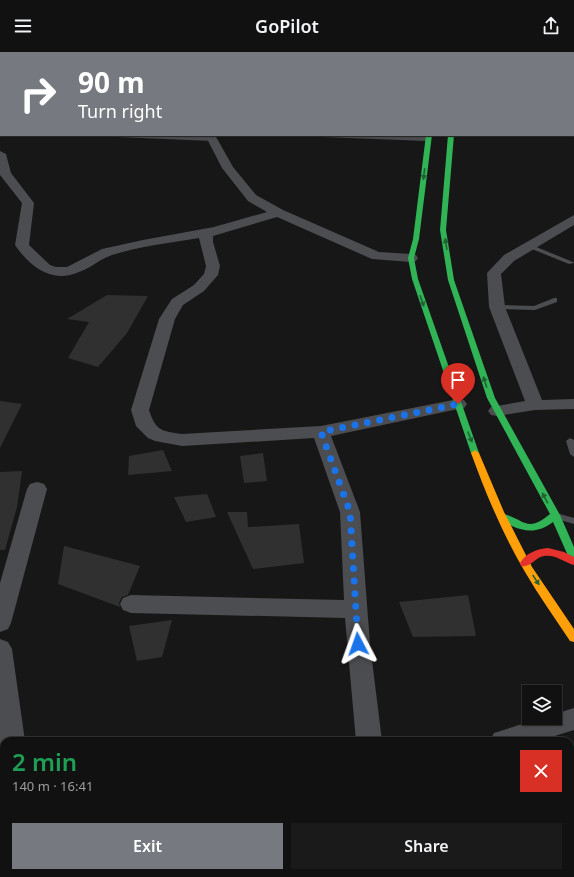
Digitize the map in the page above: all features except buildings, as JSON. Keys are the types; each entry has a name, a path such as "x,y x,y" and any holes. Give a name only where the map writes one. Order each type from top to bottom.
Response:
{"highway":[{"path":"451,136 443,230 444,261 491,398 555,515 574,559"},
{"path":"428,137 416,239 415,279 458,404 489,486 525,563 574,638"},
{"path":"442,274 451,280"},
{"path":"415,279 424,275"},
{"path":"504,517 518,526 538,529 546,524 555,515"},
{"path":"525,563 529,557 544,551 562,554 574,559"}],"street":[{"path":"212,137 228,168 252,198 278,213 377,256 416,261"},
{"path":"0,154 5,174 28,203 22,245 38,264 49,270 57,272 71,272 94,256 106,252 206,233 278,213"},
{"path":"534,405 498,307 494,273 509,258 574,219"},
{"path":"206,233 213,266 211,275 199,288 177,302 167,319 140,410 145,426 154,434 161,437 182,440 321,432 458,404"},
{"path":"497,411 534,405 574,404"},
{"path":"321,432 350,512 356,609 369,737"},
{"path":"0,623 37,489"},
{"path":"131,604 356,609"},
{"path":"0,649 11,737"},
{"path":"516,737 574,719"}],"lane":[{"path":"117,136 212,137"},
{"path":"375,136 428,137"},
{"path":"529,246 571,263"},
{"path":"498,307 535,308 554,300"},
{"path":"570,441 574,454"},
{"path":"555,515 574,521"}],"traffic: fast":[{"path":"429,136 416,239 411,258 415,279 475,453"},
{"path":"451,136 443,230 451,280 491,398 555,515 574,558"},
{"path":"504,517 518,525 530,528 542,525 555,515"}],"traffic: slow":[{"path":"475,453 513,541 539,587 574,638"}],"traffic: jam":[{"path":"525,563 536,554 542,552 555,553 574,561"}],"route":[{"path":"358,644 350,512 321,432 348,428 458,404"}]}
